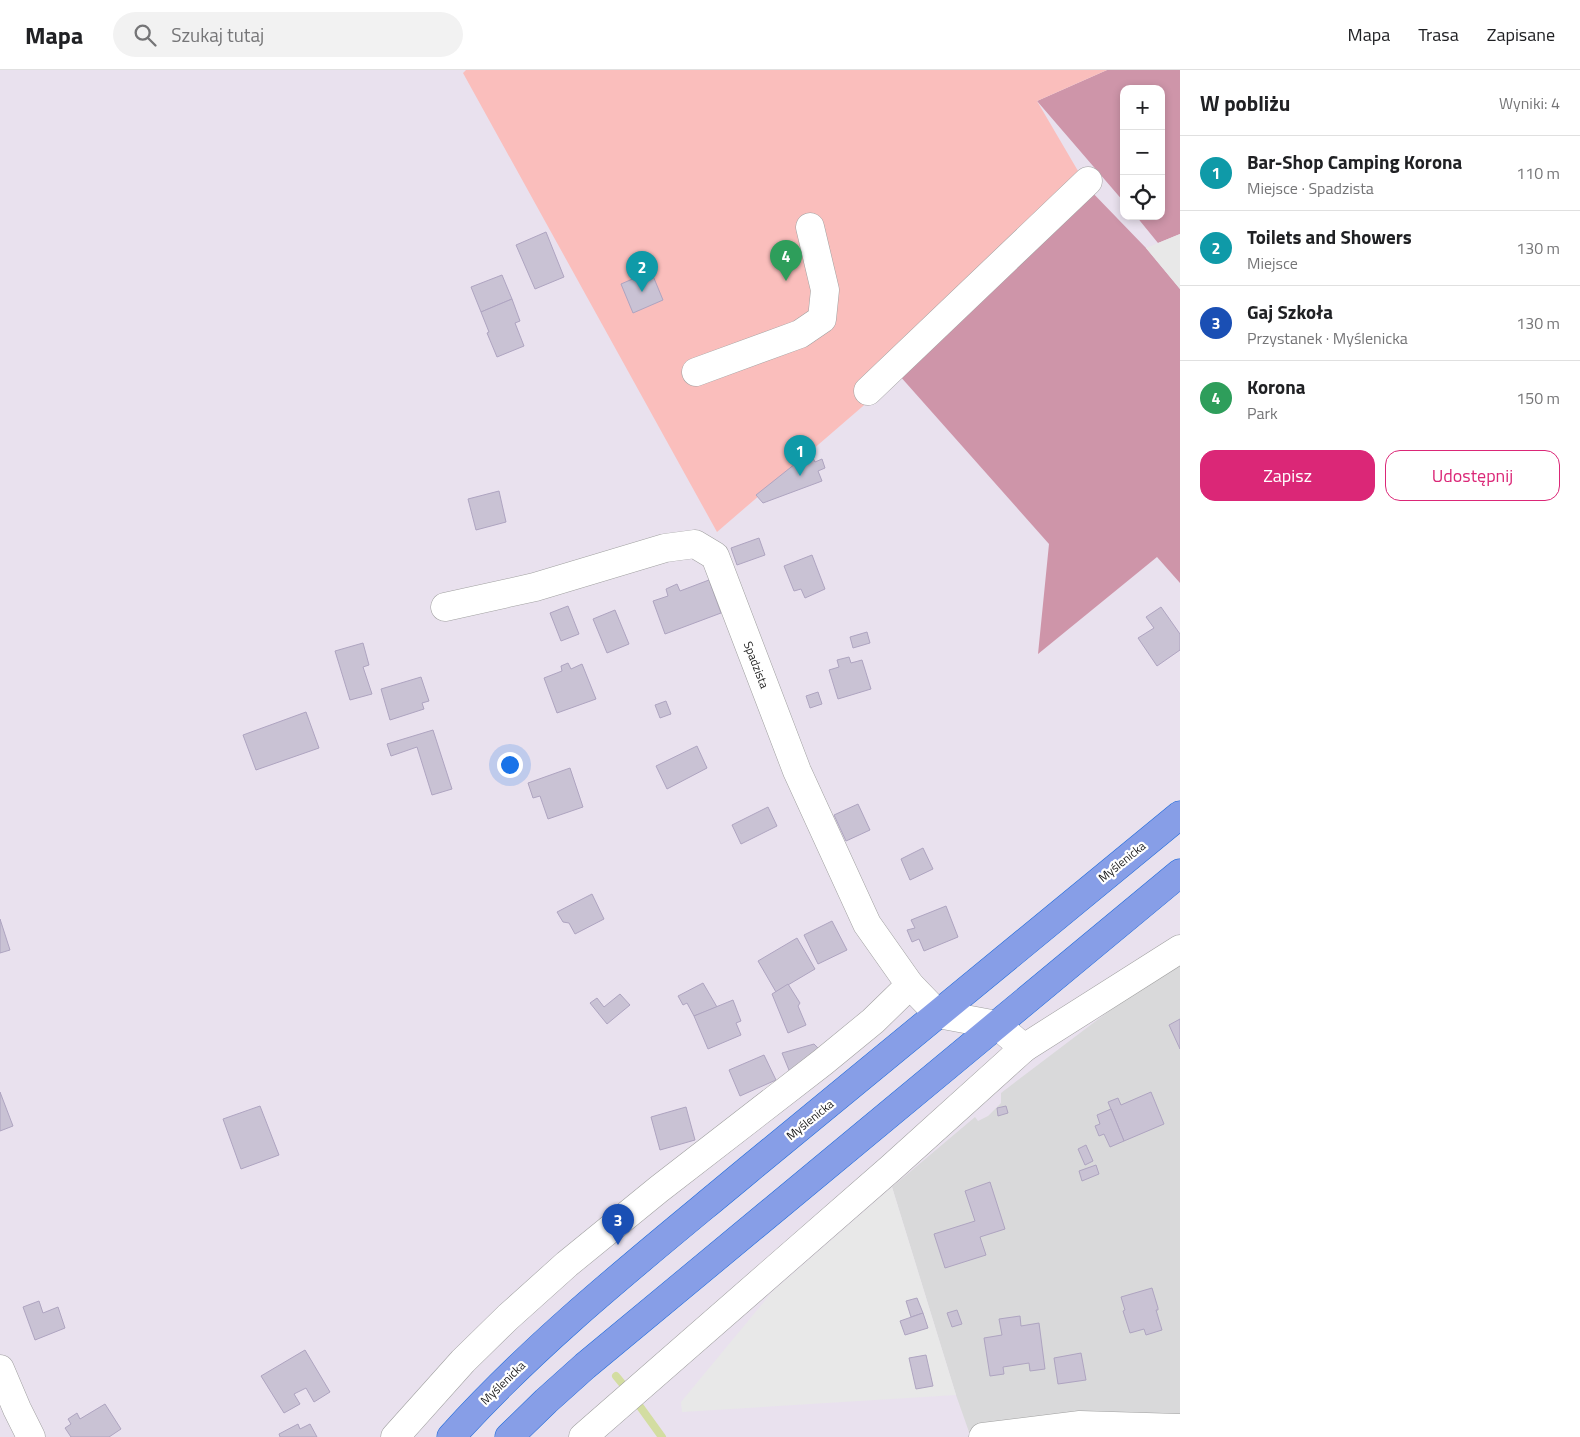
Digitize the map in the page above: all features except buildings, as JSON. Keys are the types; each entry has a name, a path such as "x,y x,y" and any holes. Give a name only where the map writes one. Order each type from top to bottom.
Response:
{"highway":[{"name":"Myślenicka","path":"451,1437 498,1387 540,1347 625,1274 1180,815"},
{"path":"509,1437 585,1366 1180,873"}],"street":[{"path":"868,391 1088,181"},
{"path":"696,372 800,334 822,319 825,290 810,228"},
{"name":"Spadzista","path":"446,607 535,587 665,548 695,544 715,556 797,771 867,924 910,985 938,1014"},
{"path":"583,1437 891,1168 1024,1048 1180,949"},
{"path":"395,1437 476,1348 567,1264 659,1189 823,1062 872,1021 910,985"},
{"path":"938,1014 997,1025 1024,1048"},
{"path":"0,1368 31,1437"},
{"path":"983,1437 1080,1425 1180,1428"}],"shaded area":[{"path":"466,70 1107,70 1037,101 1088,188 899,375 717,532 463,73"},
{"path":"1107,70 1180,70 1180,234 1158,243 1139,220 1165,220 1165,85 1120,85 1120,197 1037,101"},
{"path":"1088,188 1146,248 1180,289 1180,583 1157,557 1038,654 1049,544 899,375"},
{"path":"1180,234 1180,289 1146,248"},
{"path":"1180,961 1180,1417 1036,1425 969,1432 892,1187 975,1117 978,1121 988,1116 1001,1103 1001,1093 1109,1011"},
{"path":"892,1187 956,1395 682,1412 681,1402 772,1292"}],"waterway":[{"path":"616,1376 625,1387"},
{"path":"636,1401 662,1437"}],"place":[{"name":"Korona","path":"786,281"},
{"name":"Toilets and Showers","path":"642,292"},
{"name":"Bar-Shop Camping Korona","path":"800,476"},
{"name":"Gaj Szkoła","path":"618,1245"}]}
